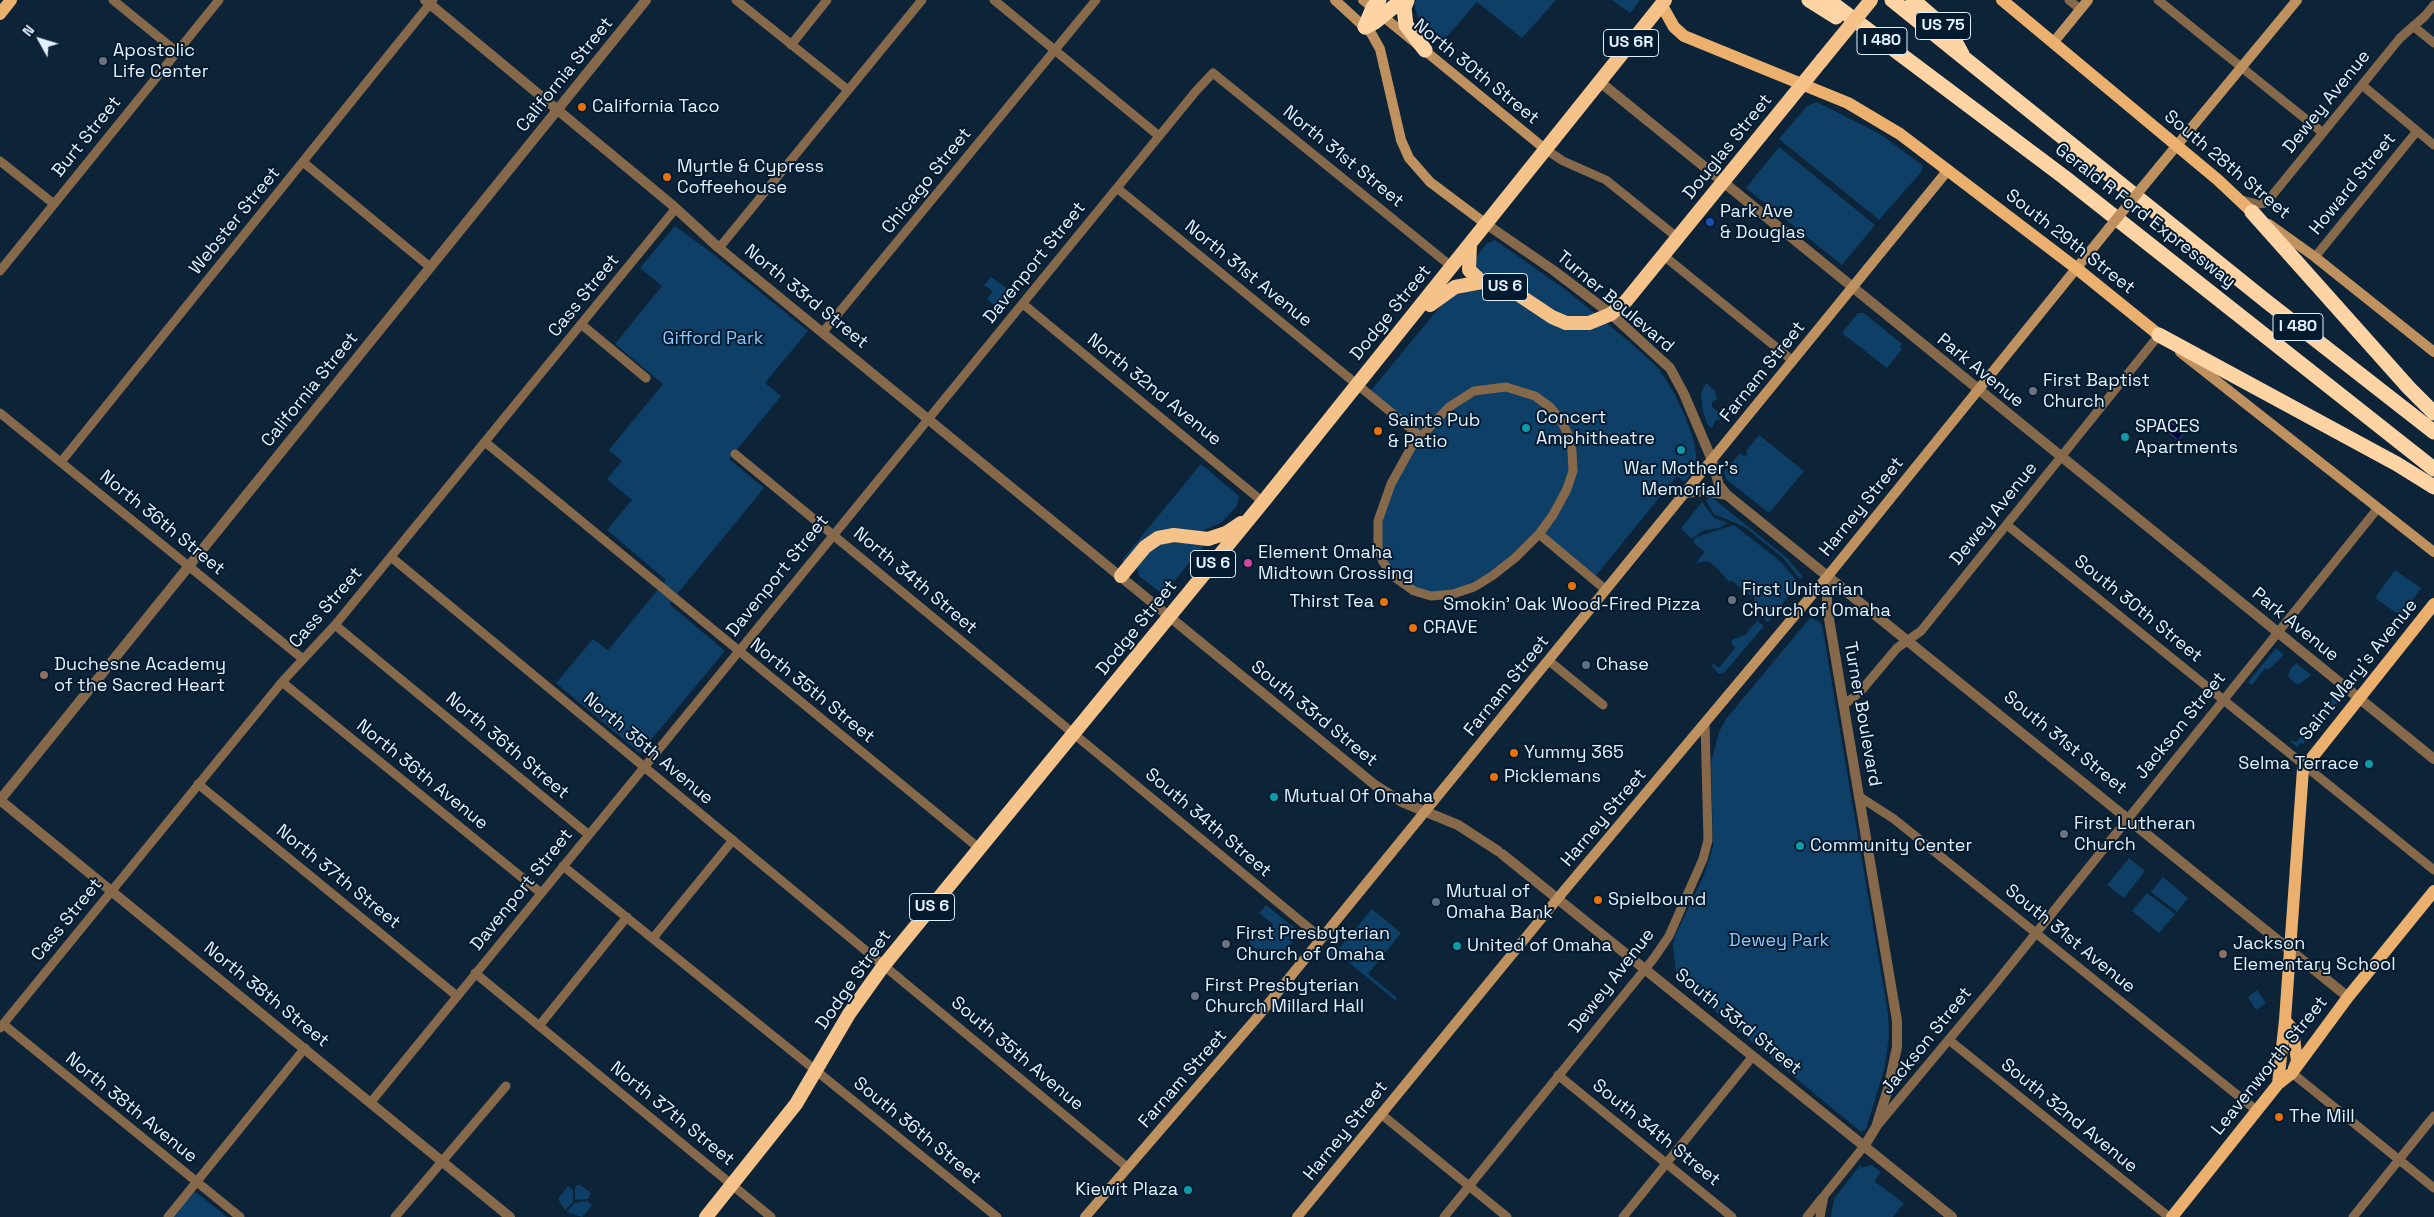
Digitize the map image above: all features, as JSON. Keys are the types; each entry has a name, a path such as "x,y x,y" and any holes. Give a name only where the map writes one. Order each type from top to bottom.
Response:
{"highway":[{"path":"1365,27 1374,6 1402,0"},
{"path":"1407,0 1404,8 1406,25 1425,50"},
{"path":"1809,0 1936,81"},
{"name":"Gerald R Ford Expressway","path":"1828,0 2064,177 2434,469"},
{"name":"Douglas Street","path":"1611,314 1626,301 1871,0"},
{"name":"Gerald R Ford Expressway","path":"1892,0 2266,302 2434,432"},
{"name":"US 75","path":"1913,0 1950,32 1965,60"},
{"name":"Dodge Street","path":"706,1217 785,1118 817,1070 849,1014 884,965 1358,385 1663,2"},
{"path":"2252,212 2409,388 2434,413"},
{"path":"1470,244 1469,270 1482,282"},
{"name":"US 6","path":"1403,329 1451,289 1468,283 1482,282 1510,289 1552,317 1566,323 1589,323 1611,314"},
{"path":"2160,335 2397,464 2434,487"},
{"path":"1121,576 1145,547 1154,540 1174,535 1202,539 1219,536 1259,507"}],"main road":[{"path":"0,14 12,0"},
{"path":"1335,0 1365,27 1375,39 1385,64 1396,123 1409,158 1440,190 1486,224"},
{"name":"South 28th Street","path":"2002,0 2177,146 2252,212 2315,258 2434,352"},
{"path":"2052,43 2088,0"},
{"name":"Harney Street","path":"1297,1217 1557,898 1827,577 2076,268 2297,0"},
{"name":"South 29th Street","path":"1663,2 1674,27 1684,36 1848,103 1874,117 1948,170 2076,268 2434,552"},
{"name":"North 30th Street","path":"1374,6 1545,150"},
{"name":"Farnam Street","path":"1085,1217 1252,1024 1948,170"},
{"name":"Saint Mary's Avenue","path":"2278,1084 2286,1020 2297,848 2305,766 2434,604"},
{"name":"Leavenworth Street","path":"2170,1217 2278,1084 2292,1073 2348,997 2434,891"},
{"path":"2286,1020 2293,1030 2297,1061 2292,1073"}],"street":[{"path":"113,0 177,52"},
{"name":"Burt Street","path":"0,271 219,0"},
{"name":"California Street","path":"0,800 646,0"},
{"path":"736,0 848,90"},
{"path":"791,44 827,0"},
{"path":"720,248 922,0"},
{"path":"994,0 1159,136"},
{"name":"Chicago Street","path":"824,332 1096,0"},
{"path":"2069,0 2080,9"},
{"path":"2158,0 2323,133"},
{"name":"North 33rd Street","path":"429,1 676,208 720,248 1170,617"},
{"name":"Webster Street","path":"61,462 303,162 429,1"},
{"name":"Dewey Avenue","path":"2239,200 2257,204 2266,203 2400,38 2434,5"},
{"path":"2413,26 2434,43"},
{"name":"Davenport Street","path":"371,1102 1159,136 1213,73"},
{"name":"North 31st Street","path":"1213,73 1452,267"},
{"name":"Park Avenue","path":"1600,82 2434,759"},
{"path":"2362,85 2434,145"},
{"name":"Howard Street","path":"2315,258 2417,131"},
{"path":"1545,150 1573,166 1606,180 1678,238"},
{"path":"0,161 54,204"},
{"path":"303,162 430,268"},
{"name":"North 31st Avenue","path":"1117,188 1358,385"},
{"name":"Cass Street","path":"2,1026 282,682 335,625 676,208"},
{"name":"Turner Boulevard","path":"1486,224 1553,270 1611,314 1657,355 1673,372 1712,460 1719,485 1727,495 1827,577 1827,606 1895,1000 1898,1031 1891,1077 1876,1127 1865,1146 1824,1196 1820,1217"},
{"path":"1663,255 1793,361"},
{"name":"North 32nd Avenue","path":"1023,304 1259,507"},
{"path":"581,324 646,378"},
{"name":"Dewey Avenue","path":"1845,704 1860,692 1894,650 1908,642 1921,631 2160,335"},
{"path":"1358,385 1420,436"},
{"path":"1500,387 1516,389 1535,396 1546,403 1560,419 1568,434 1573,466 1570,481 1563,498 1539,534 1508,565 1463,592 1431,596 1414,591 1400,582 1387,569 1380,556 1377,543 1378,521 1393,478 1420,436 1449,407 1479,390 1500,387"},
{"name":"North 36th Street","path":"0,413 304,658"},
{"name":"North 35th Street","path":"485,442 980,849"},
{"name":"North 34th Street","path":"735,454 1074,733"},
{"path":"1685,493 1705,491 1727,495"},
{"name":"Jackson Street","path":"1876,1127 1949,1040 2378,508"},
{"name":"South 30th Street","path":"2007,525 2434,870"},
{"path":"1539,534 1606,590"},
{"name":"North 35th Avenue","path":"391,557 884,965"},
{"name":"South 31st Street","path":"1827,577 2348,997"},
{"name":"South 33rd Street","path":"1170,617 1385,792 1458,824 1500,852 1952,1217"},
{"name":"North 36th Street","path":"335,625 588,835"},
{"path":"1548,660 1600,702"},
{"name":"North 36th Avenue","path":"282,682 541,893"},
{"name":"Dewey Avenue","path":"1444,1217 1669,936 1706,850 1708,832 1705,724"},
{"name":"South 34th Street","path":"1074,733 1321,938"},
{"name":"North 37th Street","path":"198,784 457,996"},
{"name":"South 31st Avenue","path":"1860,797 1894,819 2256,1110"},
{"name":"North 38th Street","path":"0,800 510,1217"},
{"path":"653,938 733,840"},
{"path":"563,866 817,1070"},
{"path":"540,1026 627,917"},
{"name":"South 35th Avenue","path":"884,965 1128,1168"},
{"name":"North 37th Street","path":"475,973 771,1217"},
{"name":"North 38th Avenue","path":"2,1026 240,1217"},
{"name":"South 32nd Avenue","path":"1949,1040 2170,1217"},
{"path":"168,1217 305,1048"},
{"path":"1623,1217 1754,1056"},
{"name":"South 36th Street","path":"817,1070 997,1217"},
{"path":"2292,1073 2434,1188"},
{"name":"South 34th Street","path":"1558,1075 1732,1217"},
{"path":"395,1217 506,1086"},
{"path":"1381,1114 1507,1217"},
{"path":"2353,1217 2434,1116"},
{"path":"1807,1217 1824,1196"}],"green space":[{"path":"1417,0 1556,0 1522,38 1477,2 1444,40 1417,16 1414,3"},
{"path":"1612,0 1640,0 1630,13"},
{"path":"1817,102 1880,134 1922,165 1922,171 1879,220 1779,139 1807,106"},
{"path":"1779,147 1875,225 1842,265 1746,188"},
{"name":"Gifford Park","path":"675,226 713,254 808,331 765,383 781,396 729,459 764,488 669,604 725,651 640,753 556,683 593,639 608,650 666,580 607,530 632,500 607,479 622,461 609,450 663,384 615,344 662,286 640,268"},
{"path":"1495,240 1570,293 1659,369 1674,393 1685,416 1694,441 1697,463 1693,472 1684,482 1677,476 1593,579 1539,534 1508,565 1448,595 1406,587 1380,556 1381,509 1420,436 1368,394 1472,268 1473,262 1486,244"},
{"path":"991,277 1009,290 996,307 987,299 993,291 984,285"},
{"path":"1858,313 1864,313 1902,344 1900,347 1902,349 1887,368 1842,333"},
{"path":"1706,383 1715,391 1717,399 1712,402 1712,407 1719,412 1720,420 1716,420 1712,428 1708,426 1703,412 1701,393"},
{"path":"1759,435 1804,471 1769,513 1726,479 1724,472 1740,453 1745,457 1747,455 1746,451"},
{"path":"1201,464 1239,496 1237,506 1221,523 1204,530 1204,535 1175,531 1125,563 1122,560"},
{"path":"1710,496 1786,557 1803,577 1800,579 1783,558 1745,527 1714,514 1706,500"},
{"path":"1702,502 1714,518 1728,523 1719,528 1702,531 1692,539 1682,530 1682,527"},
{"path":"1734,525 1780,561 1795,579 1796,587 1768,622 1761,616 1763,613 1753,602 1755,599 1731,580 1729,582 1708,561 1696,563 1705,552 1693,542 1696,537"},
{"path":"1158,541 1205,544 1164,593 1139,576 1137,568 1132,567"},
{"path":"2395,570 2421,588 2401,616 2375,598"},
{"name":"Dewey Park","path":"1810,618 1822,625 1888,1013 1889,1037 1884,1070 1866,1129 1861,1132 1677,980 1673,945 1675,936 1704,875 1713,847 1711,762 1719,732 1726,719"},
{"path":"1757,621 1764,626 1724,673 1719,674 1711,665 1714,664 1719,668 1735,648 1731,643 1732,640 1746,634"},
{"path":"2276,648 2284,655 2268,670 2265,668 2252,685 2248,682"},
{"path":"2296,663 2311,675 2298,685 2288,677 2291,668"},
{"path":"2328,690 2337,696 2335,699 2338,701 2303,744 2300,743 2297,747 2289,740 2296,742 2333,697"},
{"path":"2129,858 2145,871 2124,898 2107,885"},
{"path":"2163,877 2188,898 2177,912 2151,892"},
{"path":"2147,893 2175,914 2159,933 2132,911"},
{"path":"1266,905 1301,933 1276,959 1263,949 1256,949 1249,942 1261,929 1266,933 1273,924 1259,913"},
{"path":"1372,909 1401,933 1368,974 1397,998 1395,1000 1337,953 1331,959 1327,956 1333,948 1338,950"},
{"path":"2257,990 2266,1003 2256,1010 2248,997"},
{"path":"1861,1164 1861,1168 1871,1165 1881,1172 1874,1181 1904,1203 1893,1217 1831,1217 1834,1199"},
{"path":"577,1185 591,1193 588,1199 575,1200 575,1188"},
{"path":"568,1186 573,1190 573,1202 565,1210 558,1199"},
{"path":"192,1193 197,1193 227,1217 172,1217"},
{"path":"587,1201 592,1205 582,1217 567,1212 574,1203"}],"shaded area":[{"path":"2167,420 2184,433 2178,440 2162,427"}],"place":[{"name":"Apostolic Life Center","path":"103,61"},
{"name":"California Taco","path":"582,107"},
{"name":"Myrtle & Cypress Coffeehouse","path":"667,177"},
{"name":"Park Ave & Douglas","path":"1710,222"},
{"name":"First Baptist Church","path":"2033,391"},
{"name":"Concert Amphitheatre","path":"1526,428"},
{"name":"Saints Pub & Patio","path":"1378,431"},
{"name":"SPACES Apartments","path":"2125,437"},
{"name":"War Mother's Memorial","path":"1681,450"},
{"name":"Element Omaha Midtown Crossing","path":"1248,563"},
{"name":"Smokin' Oak Wood-Fired Pizza","path":"1572,586"},
{"name":"First Unitarian Church of Omaha","path":"1732,600"},
{"name":"Thirst Tea","path":"1384,602"},
{"name":"CRAVE","path":"1413,628"},
{"name":"Chase","path":"1586,665"},
{"name":"Duchesne Academy of the Sacred Heart","path":"44,675"},
{"name":"Yummy 365","path":"1514,753"},
{"name":"Selma Terrace","path":"2369,764"},
{"name":"Picklemans","path":"1494,777"},
{"name":"Mutual Of Omaha","path":"1274,797"},
{"name":"First Lutheran Church","path":"2064,834"},
{"name":"Community Center","path":"1800,846"},
{"name":"Spielbound","path":"1598,900"},
{"name":"Mutual of Omaha Bank","path":"1436,902"},
{"name":"First Presbyterian Church of Omaha","path":"1226,944"},
{"name":"United of Omaha","path":"1457,946"},
{"name":"Jackson Elementary School","path":"2223,954"},
{"name":"First Presbyterian Church Millard Hall","path":"1195,996"},
{"name":"The Mill","path":"2279,1117"},
{"name":"Kiewit Plaza","path":"1188,1190"}]}
